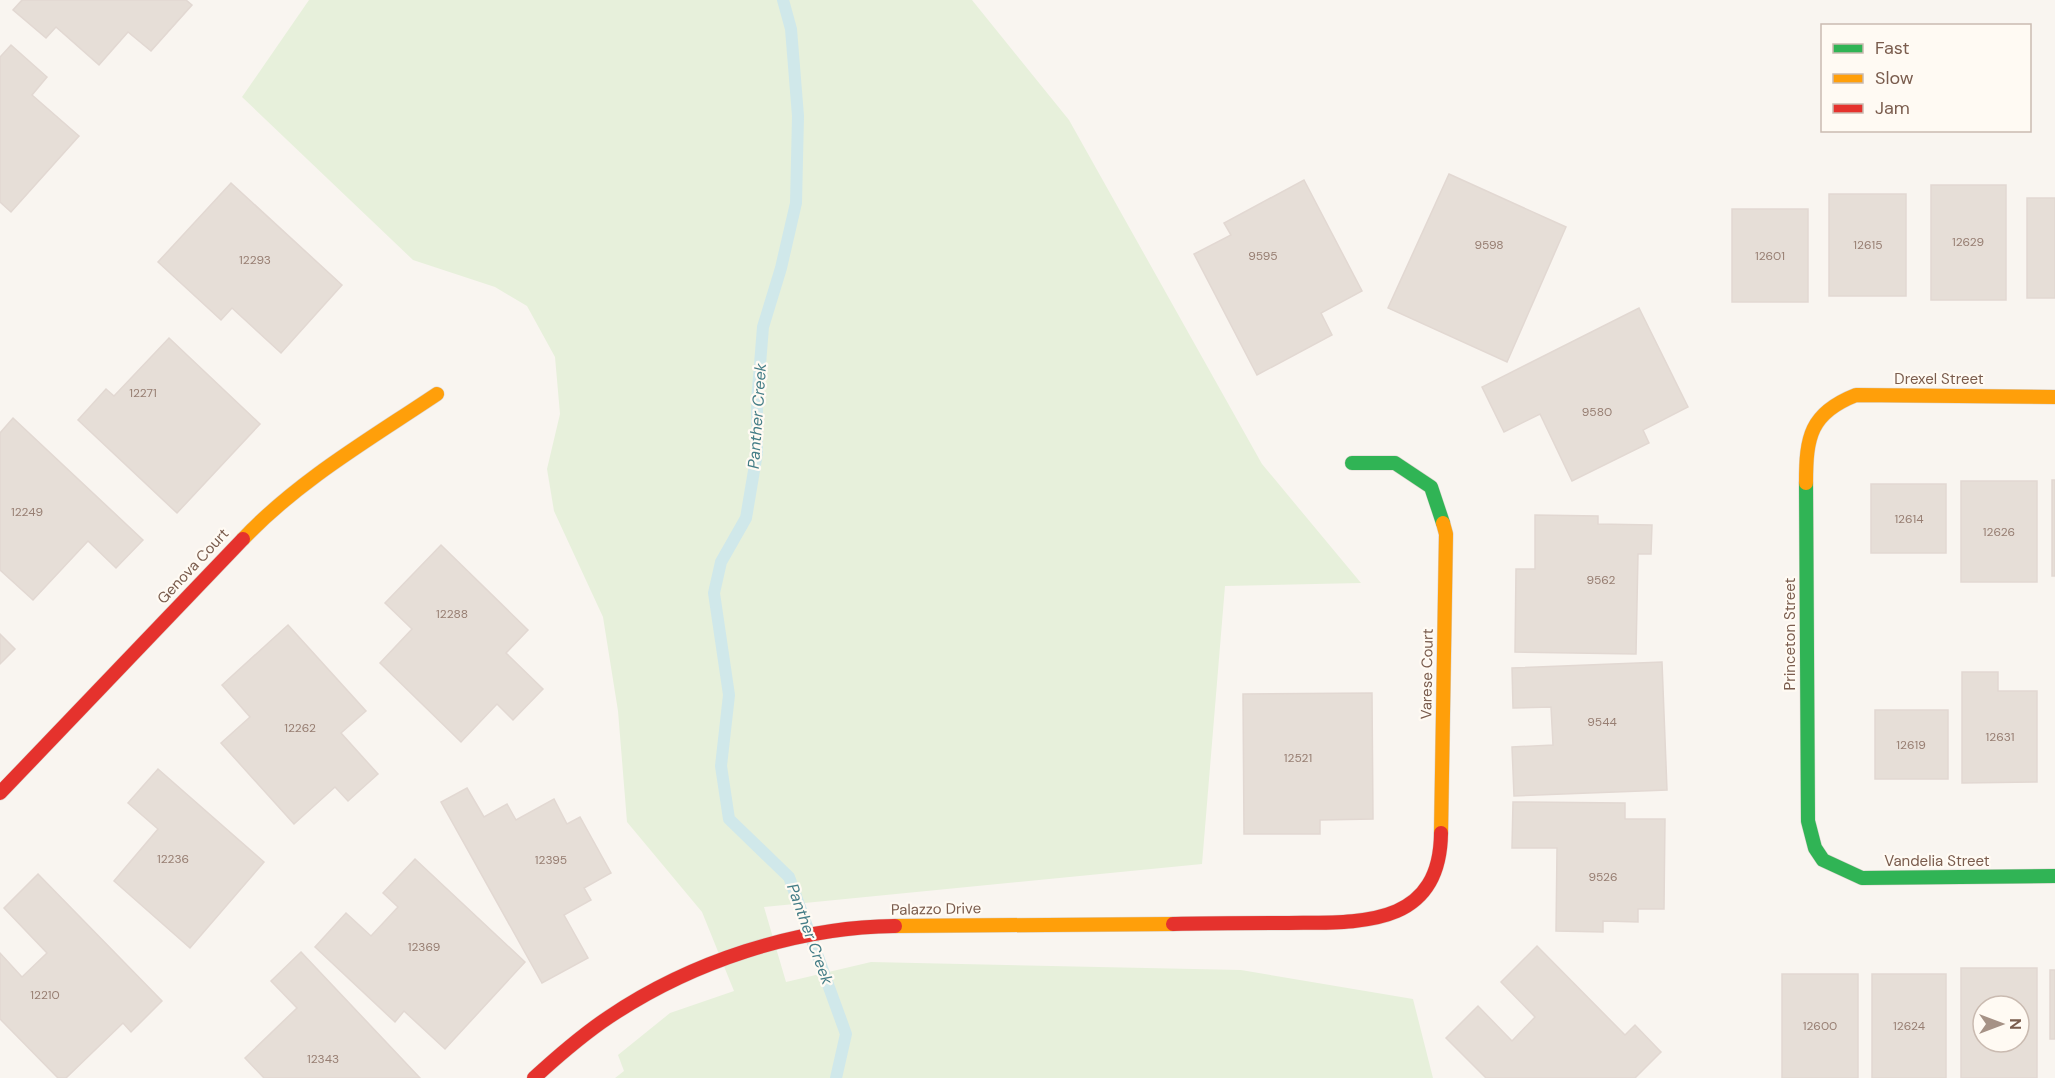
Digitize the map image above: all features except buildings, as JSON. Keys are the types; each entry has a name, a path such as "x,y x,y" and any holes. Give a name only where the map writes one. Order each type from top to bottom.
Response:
{"street":[{"name":"Genova Court","path":"0,794 260,521 317,474 437,394"},
{"name":"Drexel Street","path":"1826,410 1841,400 1856,395 2055,397"},
{"name":"Princeton Street","path":"1823,860 1815,848 1808,821 1806,449 1809,433 1826,410"},
{"name":"Varese Court","path":"1352,463 1395,463 1431,487 1446,534 1440,856 1433,876 1422,894 1397,913 1378,920"},
{"name":"Vandelia Street","path":"1823,860 1862,878 2055,876"},
{"name":"Palazzo Drive","path":"534,1078 589,1032 649,993 747,950 825,932 878,926 1378,920"}],"green space":[{"path":"309,0 972,0 1069,120 1262,464 1361,583 1225,586 1202,864 764,907 786,982 871,962 1241,970 1413,999 1433,1078 615,1078 624,1071 618,1055 670,1013 734,991 702,912 627,822 618,711 603,617 554,511 547,469 560,414 555,357 527,306 495,287 413,260 242,97"}],"waterway":[{"name":"Panther Creek","path":"783,0 791,29 798,116 796,203 781,268 763,327 757,402 757,453 746,518 721,562 714,593 729,695 721,766 729,819 789,877 846,1034 836,1078"}],"traffic: fast":[{"path":"1352,463 1395,463 1431,487 1443,523"},
{"path":"1806,483 1808,821 1815,848 1823,860 1862,878 2055,876"}],"traffic: slow":[{"path":"243,539 311,479 437,394"},
{"path":"1806,483 1807,452 1814,428 1829,410 1856,395 2055,397"},
{"path":"1441,833 1446,534 1443,523"},
{"path":"895,926 1173,924"}],"traffic: jam":[{"path":"0,793 243,539"},
{"path":"1173,924 1341,922 1390,914 1411,903 1427,887 1437,864 1441,833"},
{"path":"534,1078 570,1046 609,1017 641,997 709,964 746,951 820,933 895,926"}]}
